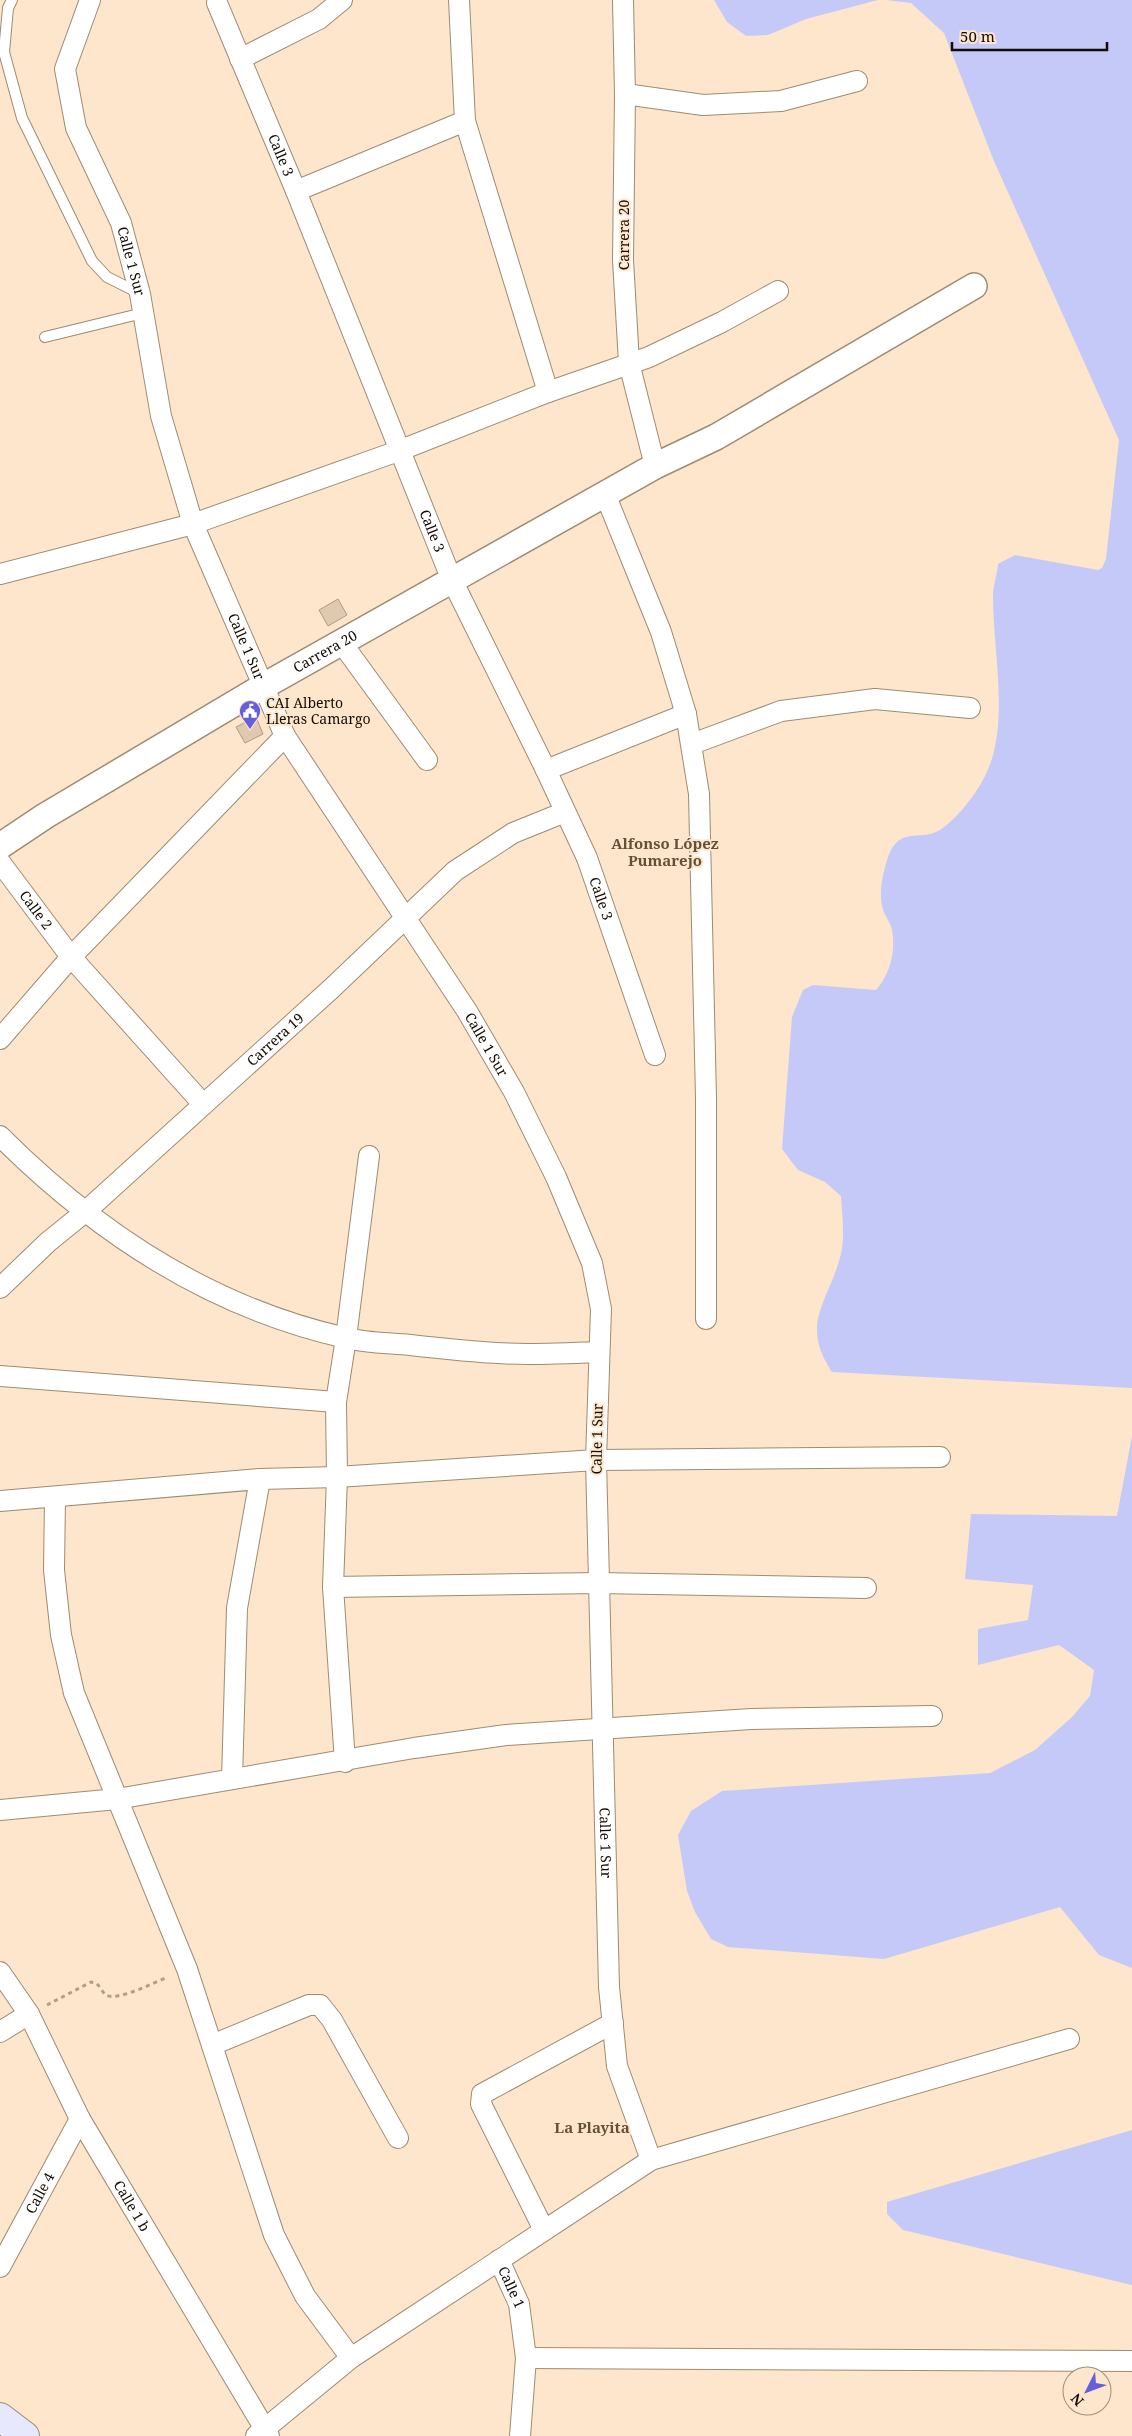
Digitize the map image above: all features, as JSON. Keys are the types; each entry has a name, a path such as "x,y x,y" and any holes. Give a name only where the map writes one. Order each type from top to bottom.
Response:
{"main road":[{"path":"0,2417 25,2436"}],"street":[{"name":"Calle 1 Sur","path":"90,0 65,69 76,128 121,223 142,303 161,416 193,524 285,736 467,1011 514,1092 556,1177 592,1263 602,1308 596,1460 609,1987 617,2066 651,2160"},
{"path":"240,59 319,19 342,0"},
{"path":"459,0 465,121 548,392"},
{"name":"Carrera 20","path":"623,0 625,94 623,260 629,363 655,466"},
{"name":"Calle 3","path":"217,3 296,191 451,578 546,770 587,858 655,1055"},
{"path":"625,94 703,105 782,101 858,82"},
{"path":"296,191 465,121"},
{"name":"Carrera 20","path":"0,846 45,816 262,686 451,578 655,466 733,427 974,286"},
{"path":"0,574 193,524 400,450 548,392 649,357 722,322 778,291"},
{"path":"605,494 661,632 686,714 699,794 707,1192 706,1319"},
{"path":"341,642 427,760"},
{"path":"692,744 780,711 875,699 970,708"},
{"path":"546,770 686,714"},
{"path":"0,1039 71,957 285,736"},
{"name":"Carrera 19","path":"0,1288 48,1242 85,1212 407,920 455,871 513,832 564,812"},
{"name":"Calle 2","path":"0,862 71,957 203,1104"},
{"path":"0,1136 85,1212 138,1251 197,1284 260,1312 346,1338 464,1350 526,1354 599,1352"},
{"path":"345,1762 333,1587 337,1477 336,1402 369,1156"},
{"path":"0,1376 336,1402"},
{"path":"0,1501 55,1498 260,1479 337,1477 596,1460 940,1457"},
{"path":"232,1779 237,1608 260,1479"},
{"path":"55,1498 54,1570 61,1635 74,1693 187,1968 274,2235 306,2296 351,2358"},
{"path":"333,1587 599,1583 866,1588"},
{"path":"0,1810 117,1799 345,1762 414,1748 506,1735 751,1719 932,1716"},
{"name":"Calle 1 b","path":"0,1972 29,2014 80,2119 263,2433"},
{"path":"212,2045 309,2005 320,2004 332,2020 398,2138"},
{"path":"0,2032 29,2014"},
{"path":"544,2230 481,2104 482,2094 613,2024"},
{"name":"Calle 1","path":"520,2436 526,2358 519,2304 499,2260 651,2160 1069,2039"},
{"name":"Calle 4","path":"0,2267 7,2236 80,2119"},
{"path":"263,2433 351,2358 499,2260"},
{"path":"526,2358 1132,2361"}],"lane":[{"path":"12,0 8,8 4,52 22,118 92,261 107,277 142,303"},
{"path":"44,337 142,303"}],"path":[{"path":"29,2014 91,1982 96,1982 106,1995 113,1997 123,1995 187,1968"}],"water":[{"path":"714,0 878,0 806,19 768,35 746,36 727,22"},
{"path":"886,0 1132,0 1132,1388 832,1372 822,1355 817,1326 824,1300 841,1254 843,1232 841,1196 825,1182 798,1170 782,1149 792,1017 803,990 813,985 876,990 888,970 893,946 892,930 884,912 881,897 884,869 893,847 904,838 931,834 952,821 977,790 986,774 993,755 999,711 993,597 998,564 1015,555 1098,570 1102,568 1106,559 1119,440 994,161 944,33 911,3"},
{"path":"1132,1436 1132,1968 1099,1955 1060,1907 884,1959 728,1947 711,1939 695,1912 687,1891 678,1835 691,1811 722,1791 990,1773 1035,1750 1072,1717 1090,1696 1094,1670 1059,1645 978,1665 978,1629 1028,1620 1033,1585 965,1579 971,1514 1117,1516"},
{"path":"1132,2130 1132,2285 903,2230 887,2214 887,2202"}],"building":[{"path":"338,599 347,615 328,626 319,610"},
{"name":"CAI Alberto Lleras Camargo","path":"256,717 263,734 245,743 236,727"}],"place":[{"name":"CAI Alberto Lleras Camargo","path":"250,730"}],"district":[{"name":"Alfonso López Pumarejo","path":"665,852"},
{"name":"La Playita","path":"592,2128"}]}
